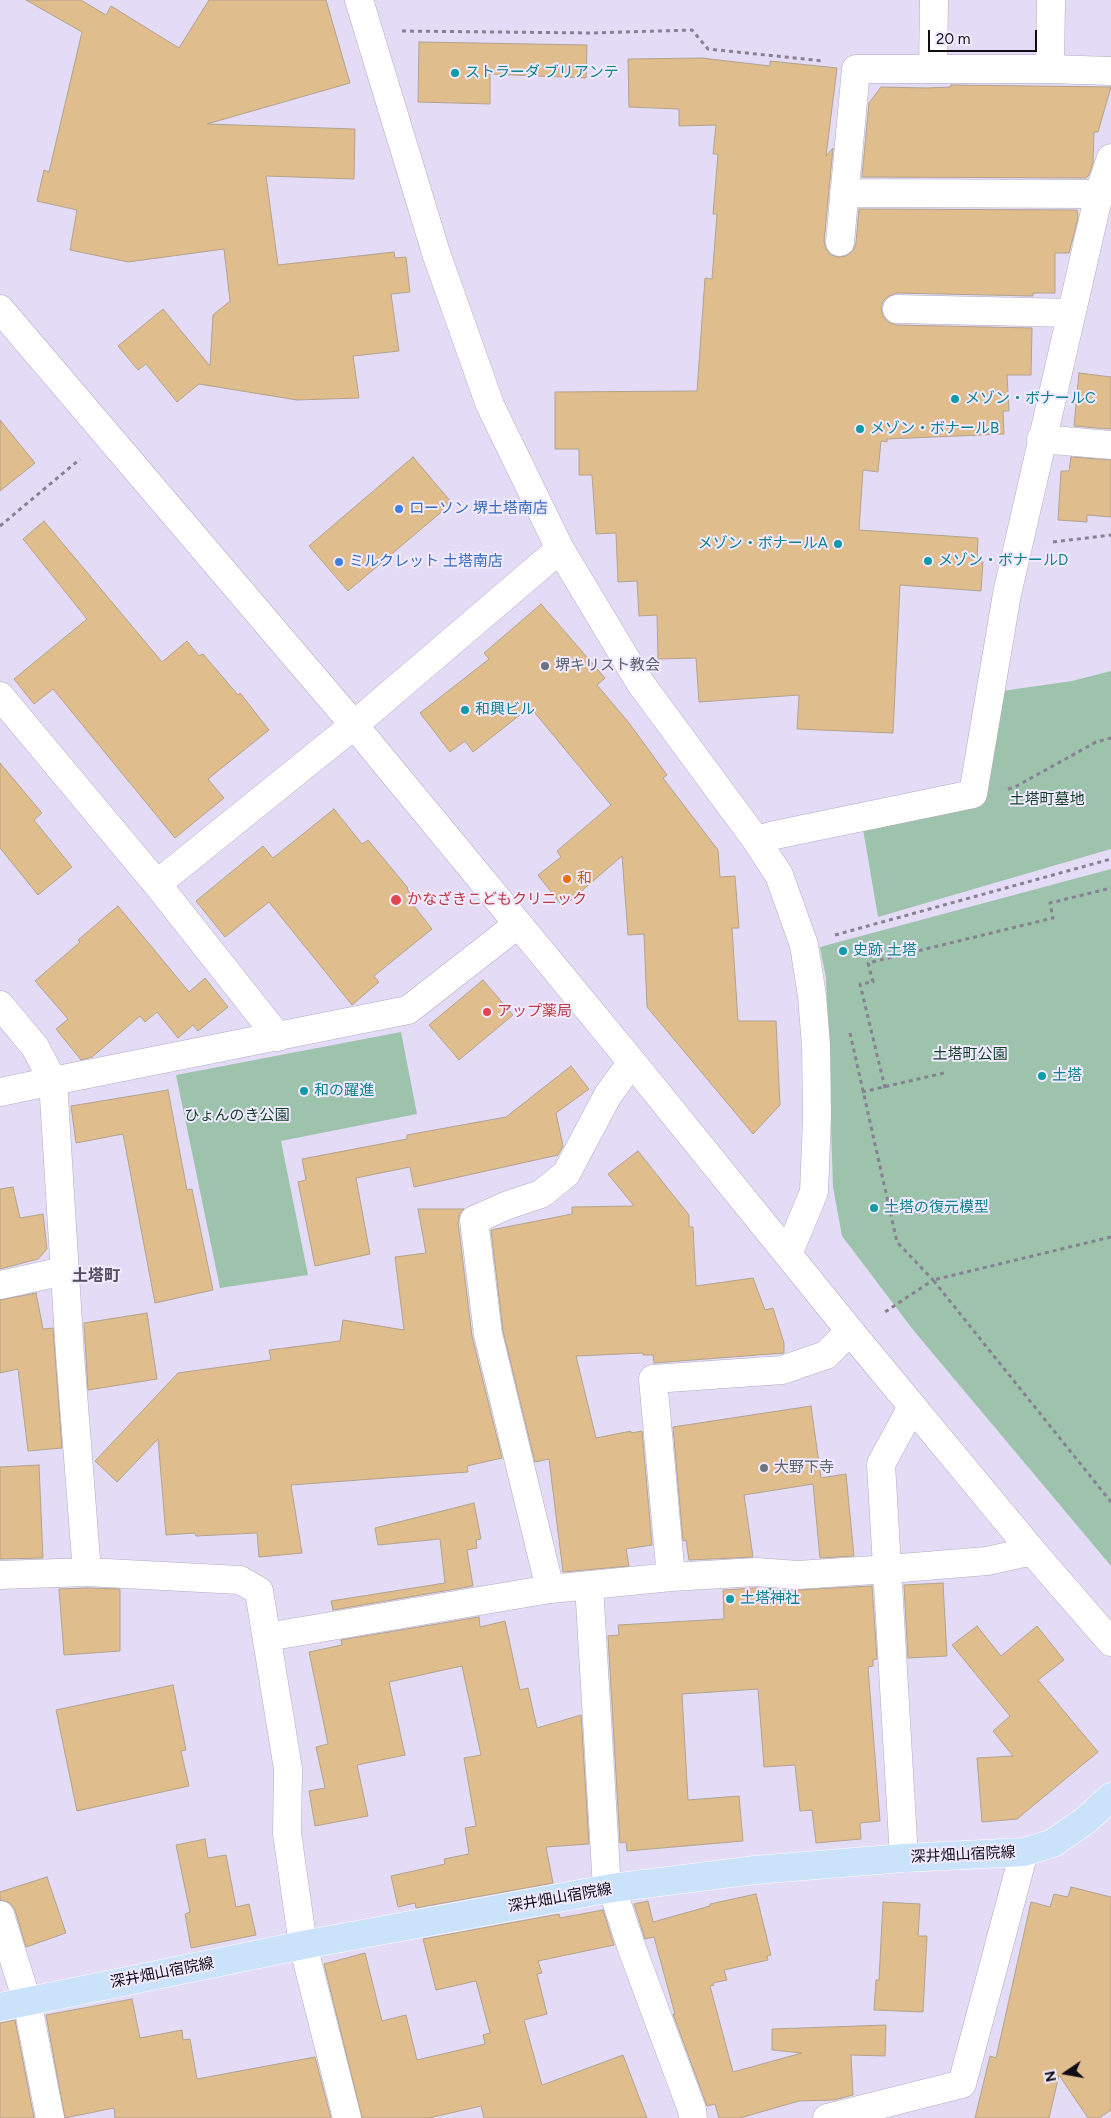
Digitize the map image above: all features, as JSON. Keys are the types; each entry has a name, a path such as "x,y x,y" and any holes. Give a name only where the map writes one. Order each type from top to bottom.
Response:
{"main road":[{"name":"深井畑山宿院線","path":"0,2008 303,1945 609,1888 755,1870 904,1858 1024,1852 1053,1843 1086,1820 1111,1797"}],"street":[{"path":"359,0 436,253 490,405 560,549 640,684 776,841 779,875 804,944 812,996 816,1044 818,1117 814,1192 788,1254"},
{"path":"933,69 934,0"},
{"path":"1050,0 1050,69"},
{"path":"840,242 856,69 1050,69 1111,71"},
{"path":"776,841 973,794 1017,546 1099,194 1111,158"},
{"path":"844,193 1099,194"},
{"path":"0,309 354,725 632,1062 912,1407 1111,1642"},
{"path":"897,309 1071,313"},
{"path":"1041,439 1111,445"},
{"path":"157,884 354,725 560,549"},
{"path":"0,696 157,884 278,1037"},
{"path":"0,1092 408,1010 517,924"},
{"path":"0,1005 35,1047 53,1081 64,1271 87,1572"},
{"path":"550,1589 488,1334 474,1220 508,1205 541,1194 566,1174 608,1095 632,1062"},
{"path":"0,1285 64,1271"},
{"path":"671,1577 653,1379 782,1370 826,1355 850,1331"},
{"path":"904,1858 889,1569 881,1464 912,1407"},
{"path":"267,1637 550,1589 671,1577 756,1572 798,1575 889,1569 987,1561 1032,1551"},
{"path":"0,1574 87,1572 240,1580 259,1591 288,1769 287,1833 303,1945 347,2118"},
{"path":"589,1585 609,1888 692,2110 693,2118"},
{"path":"827,2118 962,2084 1024,1852"},
{"path":"0,1915 27,2001 50,2118"}],"path":[{"path":"369,31 590,33 692,30 708,49 842,63 856,69"},
{"path":"0,526 80,459"},
{"path":"1017,546 1111,535"},
{"path":"973,794 1015,787 1096,742 1111,738"},
{"path":"804,944 1111,859"},
{"path":"885,1088 860,984 873,982 868,963 1053,918 1050,903 1111,888"},
{"path":"849,1027 897,1242 932,1280 1111,1502"},
{"path":"862,1092 885,1088 944,1072"},
{"path":"885,1312 932,1280 1111,1237"}],"green space":[{"name":"土塔町墓地","path":"1111,671 1111,849 878,917 863,829 979,805 1002,691 1072,681"},
{"name":"土塔町公園","path":"1111,869 1111,1566 914,1331 842,1236 833,1187 826,978 820,947"},
{"name":"ひょんのき公園","path":"401,1032 417,1114 281,1141 308,1275 220,1288 176,1075"}],"building":[{"path":"26,0 81,0 106,15 111,6 179,48 209,0 326,0 350,83 207,124 355,129 354,179 266,176 278,265 394,252 395,258 406,257 410,292 391,294 399,351 353,356 359,398 297,400 199,384 177,402 146,364 138,370 118,346 163,309 210,366 213,315 230,301 224,249 128,262 70,250 77,210 37,201 44,170 49,172 82,32"},
{"path":"419,42 587,45 586,78 490,74 490,104 418,102"},
{"path":"702,58 770,66 770,61 837,68 826,156 833,148 824,241 826,249 831,255 838,257 846,256 853,251 856,243 859,209 1077,210 1078,218 1069,253 1055,253 1055,293 1033,293 1033,296 897,293 883,301 881,308 883,316 888,322 896,325 1032,328 1031,375 1007,375 1009,411 1003,411 1004,434 887,439 887,442 881,441 878,472 863,470 859,530 978,538 977,561 983,562 981,591 900,585 893,733 797,729 799,695 699,702 696,658 658,659 657,615 639,616 637,581 618,582 616,533 596,534 592,475 579,475 579,449 555,449 555,392 697,391 705,278 712,279 717,214 713,214 718,154 713,154 716,125 679,126 679,109 629,107 628,59"},
{"path":"951,85 1111,87 1098,132 1094,132 1093,163 1089,175 1086,178 862,177 869,103 881,87 927,88 951,87"},
{"path":"1079,373 1111,377 1111,429 1074,426"},
{"path":"0,420 35,463 0,491"},
{"path":"413,457 452,503 348,591 309,546"},
{"path":"1071,457 1111,460 1111,517 1087,515 1087,522 1058,520 1061,471 1069,471"},
{"path":"44,521 162,662 187,641 199,656 203,654 238,695 240,693 269,730 208,779 224,798 175,838 53,689 34,704 14,679 87,619 23,539"},
{"path":"541,604 605,678 597,685 629,723 667,775 663,778 718,850 720,877 735,876 739,928 732,928 738,1021 776,1021 780,1105 753,1134 647,1007 644,934 628,935 622,856 563,907 538,875 561,857 557,851 611,805 530,707 473,752 465,741 450,752 420,713 489,659 484,653"},
{"path":"0,763 42,813 34,820 72,867 38,895 0,848"},
{"path":"334,809 362,844 368,840 408,888 415,900 411,902 432,929 374,976 379,982 352,1005 269,902 225,937 196,901 263,846 273,858"},
{"path":"118,906 189,992 205,978 228,1007 198,1031 193,1025 178,1038 157,1012 145,1022 140,1016 92,1057 81,1060 56,1029 68,1019 35,981 80,942 78,940"},
{"path":"483,980 513,1015 459,1060 429,1025"},
{"path":"571,1066 589,1089 556,1113 563,1146 558,1155 414,1187 410,1167 356,1178 370,1254 315,1266 298,1182 306,1180 302,1159 407,1139 407,1135 506,1117"},
{"path":"168,1090 187,1190 192,1189 213,1290 155,1303 123,1134 76,1143 71,1106"},
{"path":"638,1151 689,1215 689,1227 693,1227 696,1286 753,1278 765,1310 773,1308 784,1343 784,1353 654,1363 653,1355 643,1355 643,1353 576,1356 596,1438 631,1431 631,1433 642,1431 652,1545 626,1549 629,1566 563,1572 549,1459 535,1462 503,1331 491,1230 572,1214 572,1207 634,1206 608,1174"},
{"path":"13,1187 20,1218 43,1214 47,1249 38,1259 0,1269 0,1189"},
{"path":"418,1209 464,1209 460,1213 458,1222 472,1336 502,1458 467,1466 468,1472 291,1485 302,1553 259,1557 257,1533 196,1536 195,1533 166,1535 158,1439 117,1482 95,1461 178,1373 271,1360 269,1350 340,1341 343,1320 404,1330 395,1257 426,1253"},
{"path":"36,1293 43,1329 53,1328 62,1448 28,1451 18,1369 0,1373 0,1300"},
{"path":"147,1313 157,1379 88,1390 84,1323"},
{"path":"811,1406 821,1478 846,1474 854,1556 820,1558 813,1484 744,1495 753,1557 689,1560 686,1540 683,1541 673,1427"},
{"path":"39,1465 43,1558 0,1559 0,1467"},
{"path":"474,1503 481,1539 476,1540 477,1548 467,1550 473,1586 333,1610 331,1601 445,1583 440,1539 378,1545 375,1528"},
{"path":"943,1583 947,1656 908,1658 904,1585"},
{"path":"872,1586 877,1659 873,1660 873,1666 868,1667 880,1821 860,1823 861,1839 816,1843 812,1810 800,1811 795,1765 764,1767 758,1689 682,1694 688,1800 739,1796 743,1841 627,1851 626,1842 620,1843 608,1636 619,1635 618,1625 724,1619 723,1590 758,1588 759,1592"},
{"path":"59,1589 120,1589 120,1651 64,1655"},
{"path":"479,1617 480,1627 505,1621 520,1690 528,1688 537,1728 581,1715 589,1844 546,1847 553,1883 416,1908 415,1903 398,1907 391,1876 445,1864 444,1859 469,1854 465,1828 476,1826 464,1758 481,1755 462,1666 389,1682 405,1755 357,1765 368,1816 315,1826 309,1791 325,1788 316,1747 328,1744 309,1652 342,1645 341,1640"},
{"path":"977,1626 1001,1656 1037,1626 1064,1660 1038,1680 1098,1752 1017,1819 982,1822 977,1758 1013,1756 993,1731 1010,1716 952,1645"},
{"path":"173,1685 186,1750 181,1751 189,1786 77,1811 56,1710"},
{"path":"205,1839 208,1858 226,1855 236,1907 249,1904 256,1935 191,1948 185,1914 190,1912 176,1845"},
{"path":"47,1877 66,1933 26,1947 15,1910 10,1903 0,1900 0,1892"},
{"path":"1071,1887 1111,1897 1111,2110 1099,2118 1088,2118 1059,2075 1049,2118 975,2118 990,2056 996,2058 1031,1902 1050,1907 1054,1894 1068,1897"},
{"path":"756,1894 771,1955 767,1956 768,1960 724,1970 727,1980 713,1983 714,1985 710,1986 733,2072 802,2053 772,2050 772,2029 886,2025 885,2056 851,2055 853,2095 834,2100 799,2101 740,2118 719,2118 715,2104 707,2106 673,2014 675,2014 654,1937 645,1939 634,1904 648,1901 653,1922 710,1906 710,1904"},
{"path":"883,1902 920,1904 918,1936 927,1936 923,2012 874,2010 876,1980 879,1980"},
{"path":"603,1910 614,1945 538,1961 542,1973 537,1974 547,2014 524,2020 542,2085 623,2055 647,2118 484,2118 481,2106 429,2118 362,2118 324,1964 365,1953 382,2021 406,2015 417,2060 485,2044 483,2035 490,2033 476,1981 436,1990 423,1939 559,1914 560,1918"},
{"path":"132,1999 140,2038 182,2030 183,2040 190,2039 197,2079 315,2057 331,2118 115,2118 114,2108 65,2118 46,2015"},
{"path":"15,2020 34,2118 0,2118 0,2023"}],"place":[{"name":"ストラーダ ブリアンテ","path":"455,73"},
{"name":"メゾン・ボナールC","path":"955,399"},
{"name":"メゾン・ボナールB","path":"860,429"},
{"name":"ローソン 堺土塔南店","path":"399,509"},
{"name":"メゾン・ボナールA","path":"838,544"},
{"name":"メゾン・ボナールD","path":"928,561"},
{"name":"ミルクレット 土塔南店","path":"339,562"},
{"name":"堺キリスト教会","path":"545,666"},
{"name":"和興ビル","path":"465,710"},
{"name":"和","path":"567,879"},
{"name":"かなざきこどもクリニック","path":"396,900"},
{"name":"史跡 土塔","path":"843,951"},
{"name":"アップ薬局","path":"487,1012"},
{"name":"土塔","path":"1042,1076"},
{"name":"和の躍進","path":"304,1091"},
{"name":"土塔の復元模型","path":"874,1208"},
{"name":"大野下寺","path":"764,1468"},
{"name":"土塔神社","path":"730,1599"}],"district":[{"name":"土塔町","path":"96,1276"}]}
